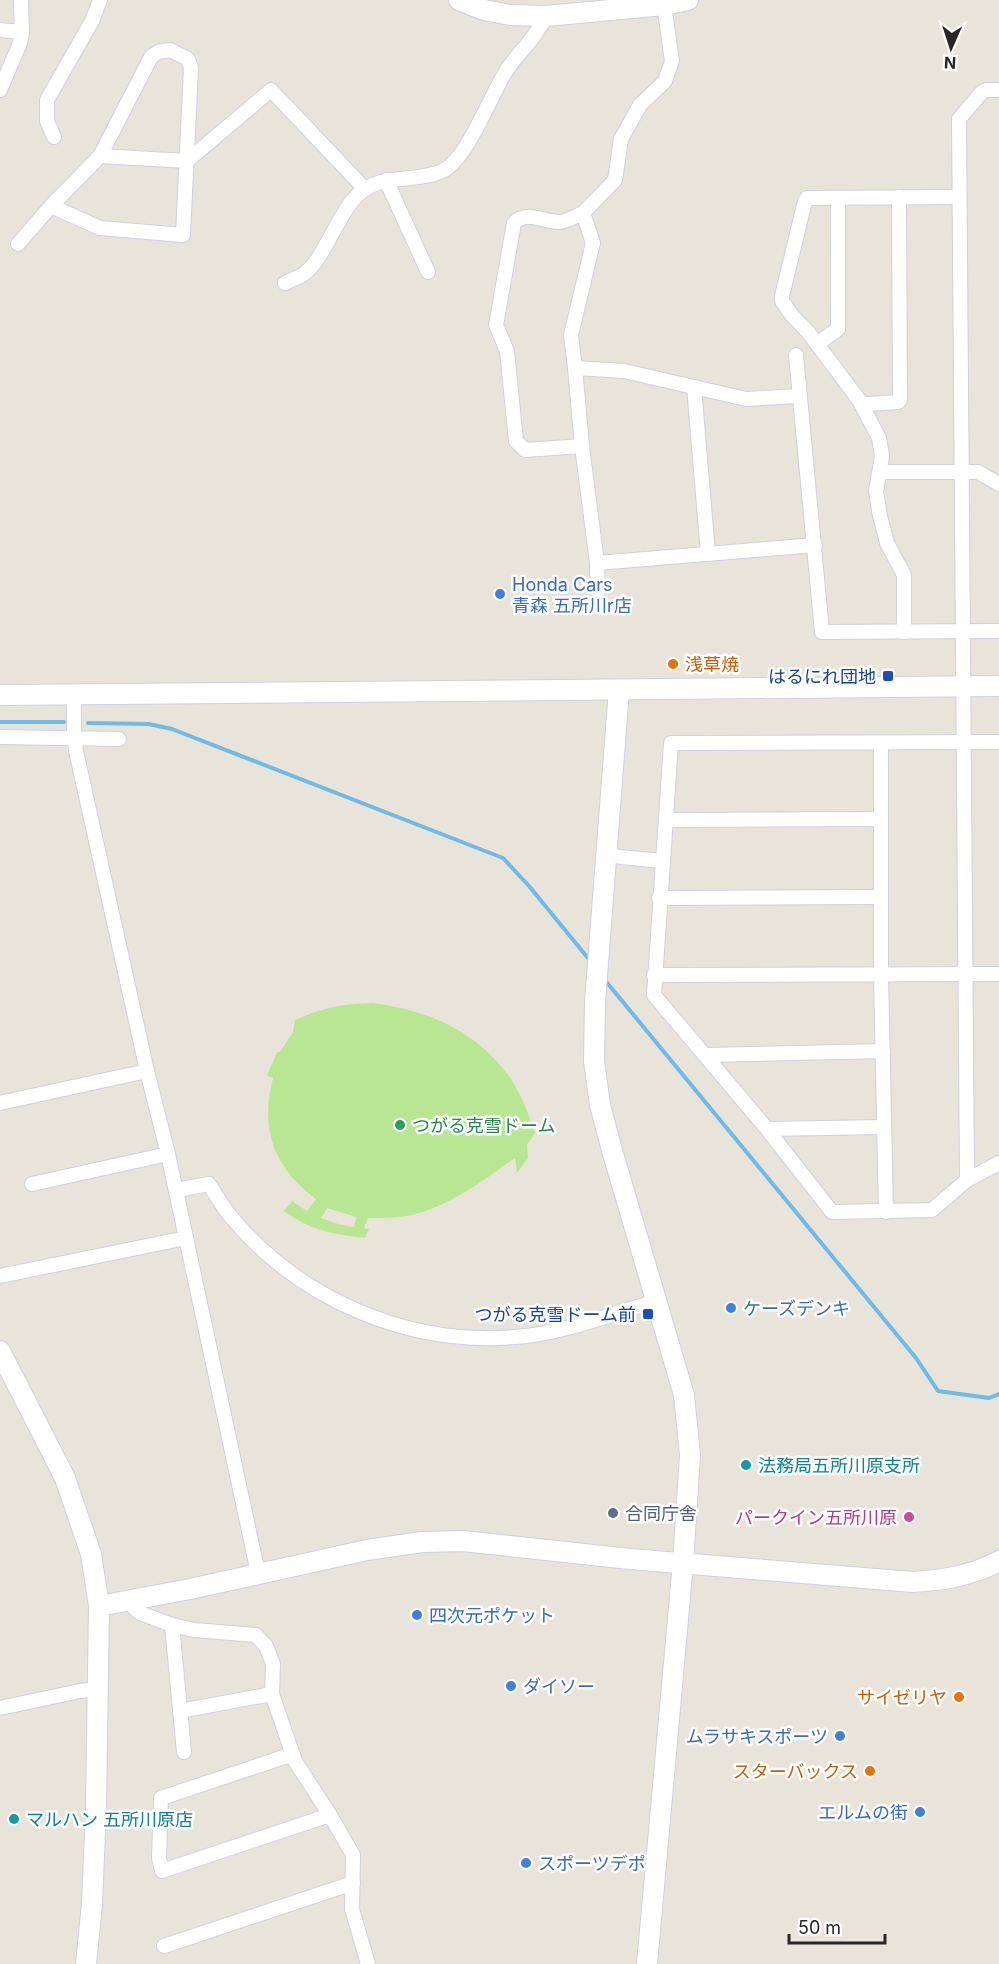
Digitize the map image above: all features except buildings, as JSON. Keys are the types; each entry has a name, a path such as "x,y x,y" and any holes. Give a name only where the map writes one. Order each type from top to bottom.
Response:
{"street":[{"path":"0,90 20,43 21,0"},
{"path":"54,137 47,121 47,100 93,21 100,0"},
{"path":"459,0 484,10 510,15 546,16 584,6 664,5 687,0"},
{"path":"582,446 525,450 516,441 507,351 496,324 514,223 527,216 557,222 564,221 583,213 615,180 621,139 640,105 665,81 672,61 664,5"},
{"path":"285,283 306,273 353,200 364,189 386,180 424,176 444,171 454,162 507,69 540,29 546,16"},
{"path":"0,30 22,32"},
{"path":"18,244 51,206 100,156 151,57 158,52 170,50 188,59 191,68 183,235 100,228 51,206"},
{"path":"100,156 187,161 271,90 364,189"},
{"path":"967,1180 960,116 982,92 999,90"},
{"path":"386,180 428,272"},
{"path":"862,406 900,400 899,197"},
{"path":"904,632 904,575 887,543 876,491 882,456 879,438 862,406 817,344 787,309 782,296 807,198 959,197"},
{"path":"817,344 838,329 838,198"},
{"path":"583,213 593,243 571,335 597,562 598,592"},
{"path":"796,355 822,632 999,632"},
{"path":"575,368 624,371 746,399 799,396"},
{"path":"694,387 708,554"},
{"path":"880,472 983,473 999,484"},
{"path":"597,562 814,545"},
{"path":"0,694 999,686"},
{"path":"619,690 595,1002 594,1060 600,1105 684,1395 690,1455 683,1563 647,1964"},
{"path":"74,694 74,739 147,1071 176,1190 258,1573"},
{"path":"0,737 120,739"},
{"path":"999,742 671,743 654,975 654,995 767,1129 832,1212 932,1210 967,1180 999,1163"},
{"path":"881,743 881,976 886,1212"},
{"path":"666,820 880,819"},
{"path":"607,854 662,861"},
{"path":"659,898 881,897"},
{"path":"654,975 999,974"},
{"path":"705,1055 883,1051"},
{"path":"0,1103 147,1071"},
{"path":"767,1129 883,1127"},
{"path":"32,1184 168,1154"},
{"path":"176,1190 209,1184 230,1216 255,1243 313,1288 369,1316 422,1331 474,1337 516,1337 553,1331 657,1301"},
{"path":"0,1276 186,1238"},
{"path":"0,1351 65,1478 90,1554 99,1606 96,1808 92,1904 86,1964"},
{"path":"99,1606 190,1589 367,1550 422,1542 463,1541 683,1563 913,1582 946,1580 986,1568 999,1561"},
{"path":"127,1600 140,1613 172,1625 194,1630 256,1635 267,1646 273,1664 272,1694 295,1761 353,1855 352,1910 369,1964"},
{"path":"172,1625 184,1752"},
{"path":"0,1708 99,1689"},
{"path":"180,1711 272,1694"},
{"path":"293,1754 161,1798 159,1858 162,1871 330,1815"},
{"path":"164,1946 353,1883"}],"green space":[{"name":"つがる克雪ドーム","path":"373,1003 431,1017 465,1034 481,1046 495,1059 517,1088 535,1133 527,1145 528,1158 517,1173 515,1158 469,1190 432,1209 407,1216 368,1218 364,1228 369,1229 365,1238 313,1227 284,1211 292,1201 307,1211 316,1199 289,1174 274,1146 268,1114 273,1078 267,1076 277,1052 280,1052 293,1032 295,1020 342,1005","holes":["327,1208 356,1217 354,1227 321,1218"]}],"waterway":[{"path":"0,722 64,722"},
{"path":"88,723 149,724 172,729 503,858 592,963"},
{"path":"604,979 916,1358 938,1391 989,1398 999,1394"}],"place":[{"name":"Honda Cars 青森 五所川r店","path":"500,594"},
{"name":"浅草焼","path":"673,664"},
{"name":"はるにれ団地","path":"888,676"},
{"name":"つがる克雪ドーム","path":"400,1125"},
{"name":"ケーズデンキ","path":"731,1308"},
{"name":"つがる克雪ドーム前","path":"648,1314"},
{"name":"法務局五所川原支所","path":"746,1465"},
{"name":"合同庁舎","path":"613,1513"},
{"name":"パークイン五所川原","path":"909,1517"},
{"name":"四次元ポケット","path":"417,1615"},
{"name":"ダイソー","path":"511,1686"},
{"name":"サイゼリヤ","path":"959,1697"},
{"name":"ムラサキスポーツ","path":"840,1736"},
{"name":"スターバックス","path":"870,1771"},
{"name":"エルムの街","path":"920,1812"},
{"name":"マルハン 五所川原店","path":"14,1819"},
{"name":"スポーツデポ","path":"526,1863"}]}
